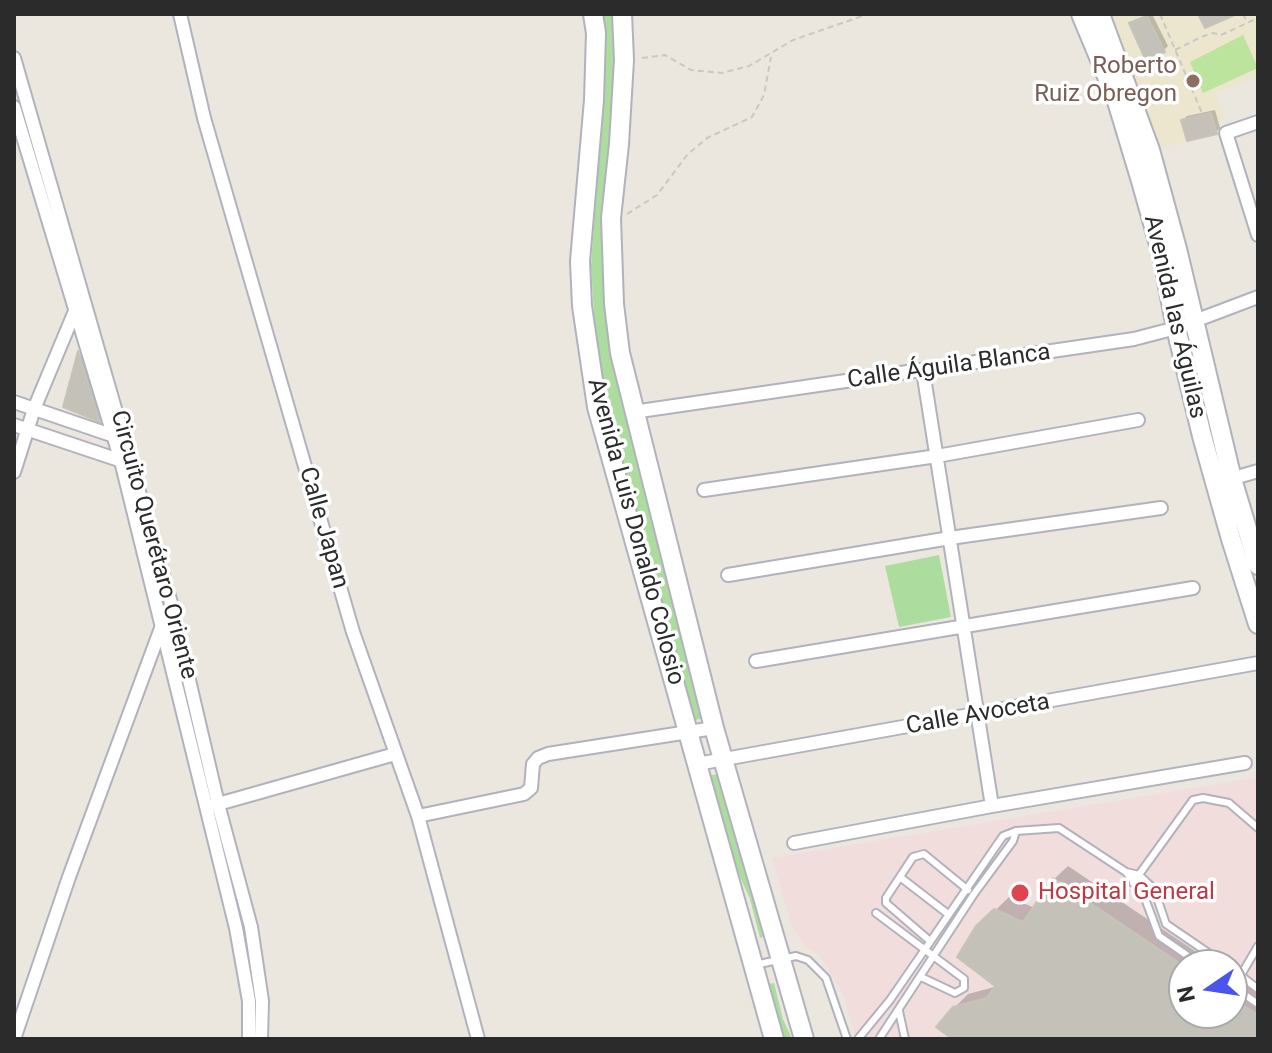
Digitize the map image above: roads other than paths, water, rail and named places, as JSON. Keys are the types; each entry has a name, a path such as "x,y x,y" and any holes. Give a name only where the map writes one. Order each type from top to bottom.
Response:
{"street":[{"name":"Calle Japan","path":"180,14 212,148 353,632 418,816 478,1039"},
{"name":"Avenida Luis Donaldo Colosio","path":"593,14 596,33 594,100 580,261 582,306 597,407 774,1039"},
{"name":"Avenida Luis Donaldo Colosio","path":"622,14 624,60 611,218 614,304 620,353 714,728 804,1039"},
{"name":"Avenida las Águilas","path":"1081,14 1110,61 1150,150 1177,249 1184,325 1224,481 1252,566 1258,624"},
{"name":"Avenida las Águilas","path":"1100,14 1110,61"},
{"name":"Circuito Querétaro Oriente","path":"14,58 118,437"},
{"name":"Circuito Querétaro Oriente","path":"14,107 75,311 171,603 211,806"},
{"path":"1258,122 1226,133 1254,209 1258,235"},
{"name":"Calle Águila Blanca","path":"633,412 1134,339 1184,325 1258,297"},
{"path":"14,472 34,409 75,311"},
{"path":"923,371 992,806"},
{"path":"14,402 118,437"},
{"path":"704,490 937,456 1138,420"},
{"path":"14,425 126,462"},
{"name":"Circuito Querétaro Oriente","path":"126,462 161,628 211,806 251,927 255,1001 261,1039"},
{"path":"1224,481 1258,471"},
{"path":"728,575 950,538 1161,508"},
{"path":"756,661 1193,588"},
{"path":"14,1039 69,877 171,603"},
{"name":"Calle Avoceta","path":"697,764 1258,663"},
{"path":"418,816 524,794 531,788 533,764 548,754 714,728"},
{"path":"211,806 395,754"},
{"path":"794,843 1245,763"},
{"name":"Circuito Querétaro Oriente","path":"249,1039 255,1001"}],"lane":[{"path":"1133,883 1193,800 1203,798 1229,803 1258,828"},
{"path":"858,1039 890,1000 1003,836 1016,831 1059,828 1126,872 1139,875 1154,889 1166,924 1203,949"},
{"path":"879,1039 974,894 1013,841 1016,831"},
{"path":"930,941 886,903 886,898 913,857 924,854 974,894"},
{"path":"1126,872 1143,893 1159,936 1178,949"},
{"path":"900,877 948,914"},
{"path":"876,913 964,979 964,988 955,993 921,977"},
{"path":"755,965 796,956 808,960 826,978 847,1039"},
{"path":"899,1008 905,1039"}],"place":[{"name":"Roberto Ruiz Obregon","path":"1193,81"},
{"name":"Hospital General","path":"1020,893"}]}
